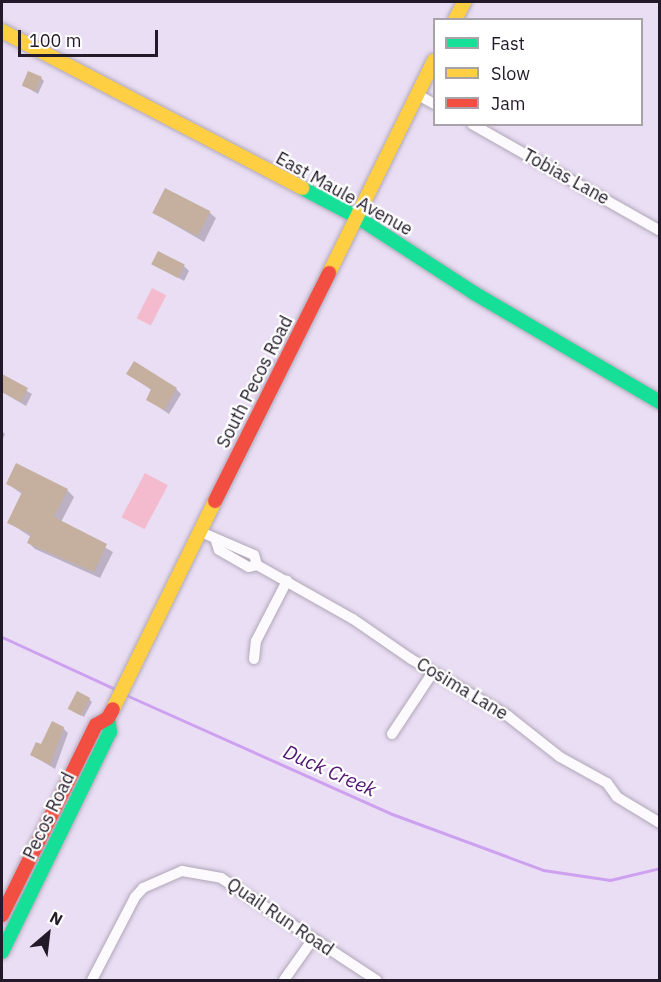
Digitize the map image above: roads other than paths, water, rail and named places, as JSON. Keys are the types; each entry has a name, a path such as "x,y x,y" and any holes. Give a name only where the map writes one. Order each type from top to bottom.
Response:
{"main road":[{"path":"456,18 464,2"},
{"name":"East Maule Avenue","path":"2,31 357,218 474,293 660,402"},
{"name":"South Pecos Road","path":"2,915 96,725 110,717 433,65"},
{"name":"Pecos Road","path":"2,952 110,717"}],"street":[{"path":"418,94 433,103"},
{"name":"Tobias Lane","path":"475,126 660,231"},
{"name":"Cosima Lane","path":"201,532 216,541 219,550 249,567 257,565 287,581 508,716 560,757 608,783 617,797 660,823"},
{"path":"254,659 256,640 287,581"},
{"path":"392,734 433,672"},
{"name":"Quail Run Road","path":"92,981 135,897 143,888 182,871 221,878 376,981"},
{"path":"284,981 313,939"}],"waterway":[{"name":"Duck Creek","path":"2,637 117,690"},
{"name":"Duck Creek","path":"126,695 392,814 543,870 610,880 660,868"}]}
